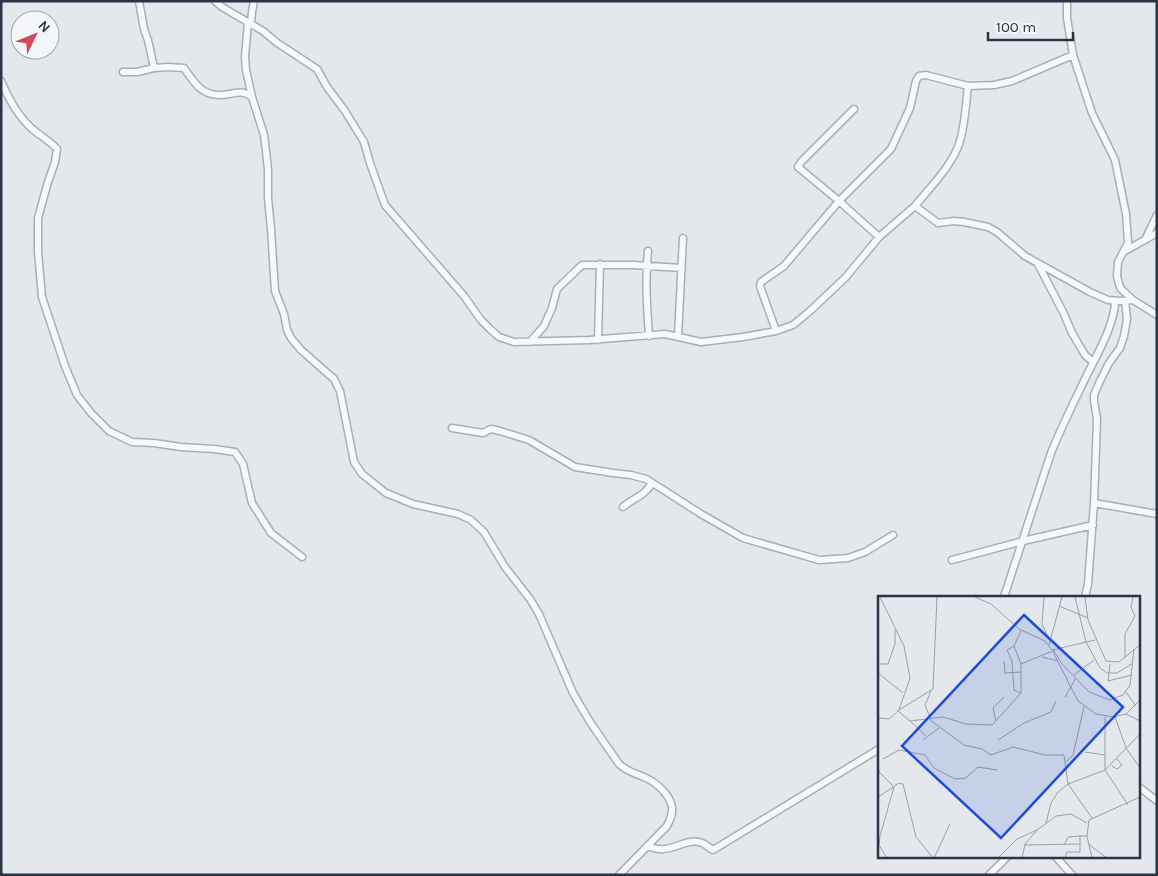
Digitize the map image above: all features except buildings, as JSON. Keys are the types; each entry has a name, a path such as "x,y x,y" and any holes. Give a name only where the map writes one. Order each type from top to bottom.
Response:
{"street":[{"path":"139,1 154,68"},
{"path":"215,1 316,69 345,110 364,142 385,205 464,296 490,330 499,337 514,342 598,340 665,334 701,342 776,331 793,325 846,277 879,237 915,206 946,168 960,140 968,86"},
{"path":"254,1 245,56 246,70 264,135 268,170 268,198 275,290 291,338 334,379 340,391 354,462 362,474 386,493 413,504 458,514 471,520 484,532 505,568 530,599 573,693 613,756 625,770 654,782 668,798 672,807 671,817 667,826 619,875"},
{"path":"1067,1 1067,18 1073,55 1092,112 1112,154 1118,172 1126,214 1129,238 1118,262 1119,284 1121,289 1133,300 1157,315"},
{"path":"776,331 760,286 761,282 784,266 839,201 890,149 910,108 916,81 919,76 926,75 968,86 994,85 1012,81 1073,55"},
{"path":"123,72 137,72 168,67 184,68 196,86 205,92 226,95 241,92 252,97"},
{"path":"1,81 6,94 24,122 52,143 57,150 38,218 38,252 42,297 77,395 108,431 132,442 235,452 243,464 252,503 271,533 302,557"},
{"path":"854,109 798,167 879,237"},
{"path":"915,206 938,223 954,221 988,227 1002,236 1025,256 1108,300 1133,300"},
{"path":"1146,240 1157,215"},
{"path":"1124,251 1157,233"},
{"path":"678,336 683,238"},
{"path":"648,251 646,302 649,336"},
{"path":"1037,262 1076,340 1085,355 1093,362"},
{"path":"530,342 544,326 552,308 557,289 582,265 600,264 682,268"},
{"path":"598,340 600,264"},
{"path":"1004,596 1023,542 1042,476 1058,435 1111,321 1115,310 1115,301"},
{"path":"1086,596 1094,503 1096,420 1094,395 1109,363 1120,348 1124,336 1127,319 1125,301"},
{"path":"452,428 483,433 491,429 506,433 529,440 575,467 613,474 631,475 646,480 743,538 819,560 848,558 865,552 893,535"},
{"path":"623,507 648,490 652,483"},
{"path":"1094,503 1157,514"},
{"path":"952,560 1093,525"},
{"path":"647,846 659,850 698,841 713,850 878,750"},
{"path":"1140,788 1157,801"},
{"path":"989,875 1006,858"},
{"path":"1057,858 1072,875"}]}
